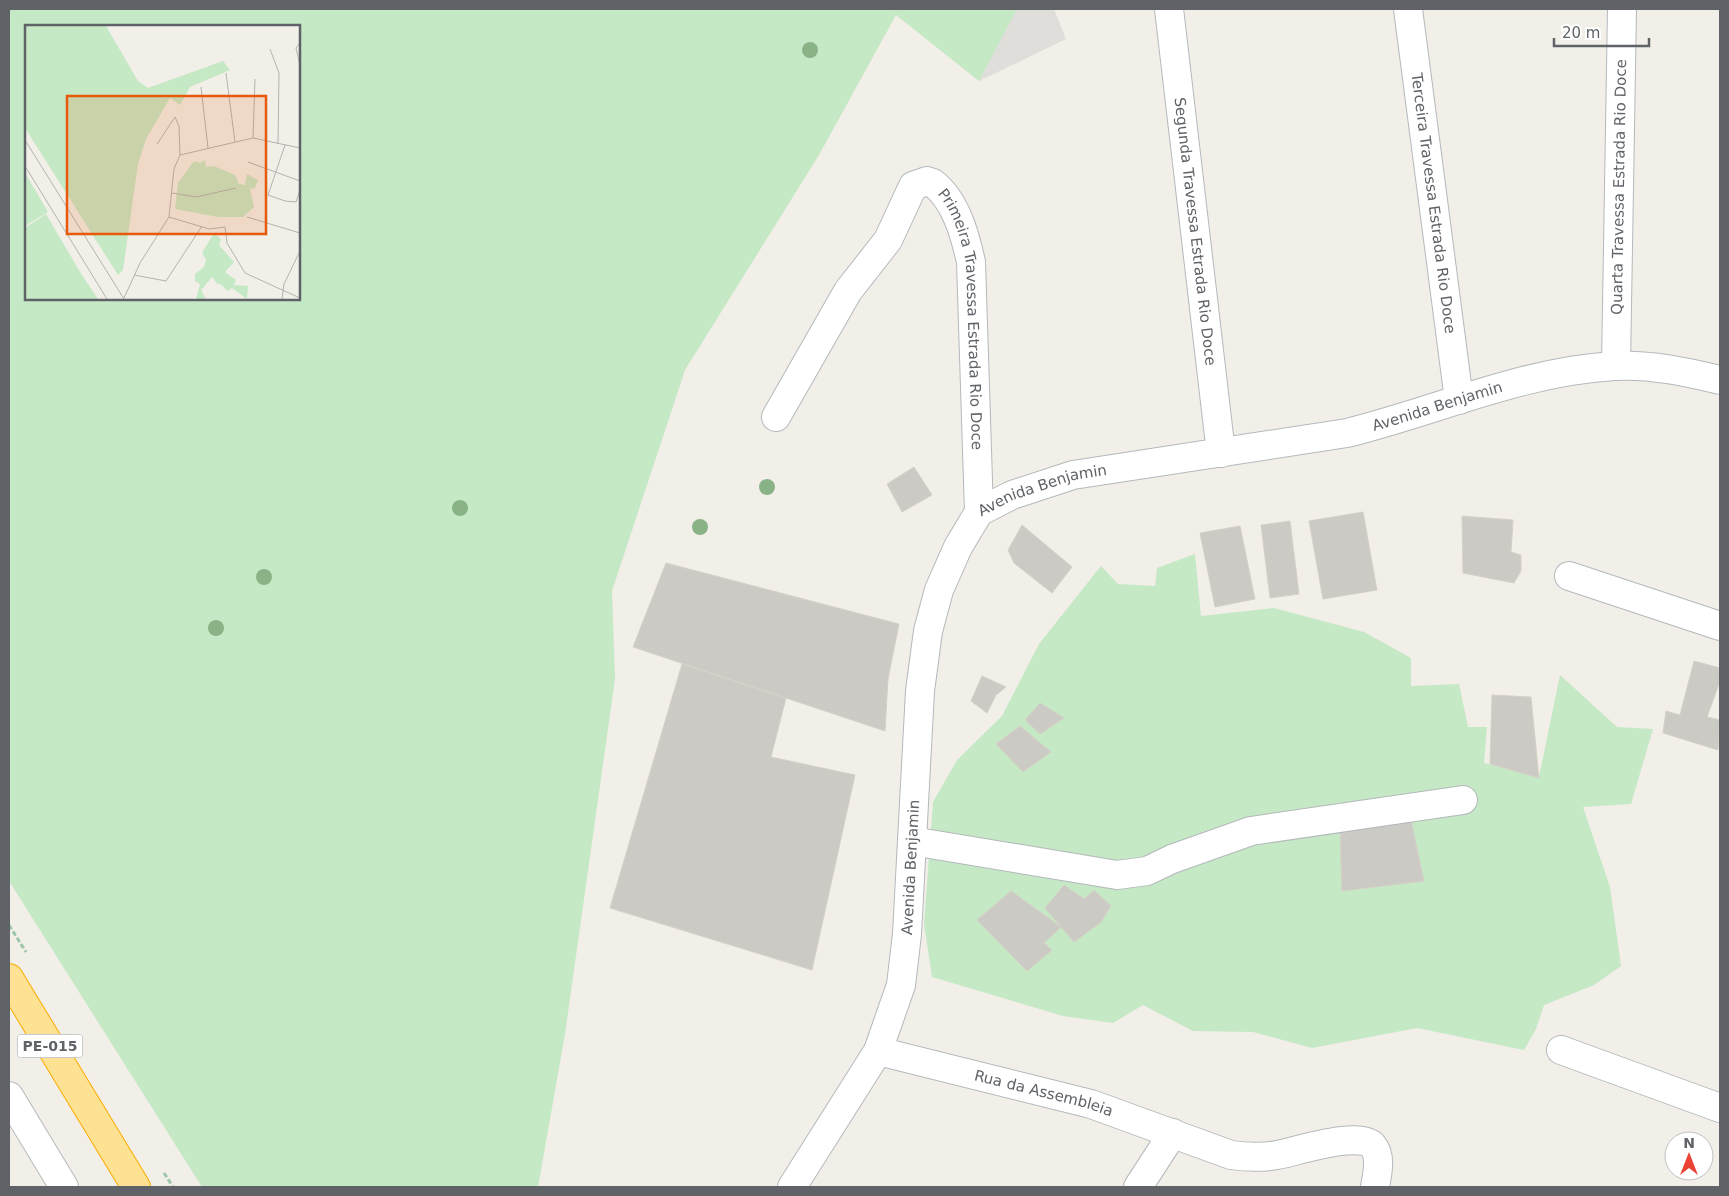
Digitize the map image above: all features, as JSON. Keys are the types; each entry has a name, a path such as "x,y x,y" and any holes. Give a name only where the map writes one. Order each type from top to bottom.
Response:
{"highway":[{"name":"PE-015","path":"9,978 136,1187"}],"street":[{"name":"Segunda Travessa Estrada Rio Doce","path":"1169,9 1221,453"},
{"name":"Terceira Travessa Estrada Rio Doce","path":"1408,9 1459,400"},
{"name":"Quarta Travessa Estrada Rio Doce","path":"1616,366 1622,9"},
{"name":"Primeira Travessa Estrada Rio Doce","path":"776,417 848,291 888,240 913,186 933,182 951,203 965,238 971,262 979,512"},
{"name":"Avenida Benjamin","path":"792,1187 878,1051 901,985 908,934 920,691 928,631 938,590 958,547 979,512 1012,495 1073,475 1347,432 1388,422 1544,375 1616,366 1682,371 1720,380"},
{"path":"1569,576 1720,626"},
{"path":"912,841 1117,875 1147,871 1172,858 1251,830 1463,800"},
{"path":"1561,1050 1720,1108"},
{"name":"Rua da Assembleia","path":"878,1051 1091,1104 1231,1154 1252,1158 1276,1156 1315,1146 1352,1140 1368,1142 1374,1147 1378,1157 1375,1187"},
{"path":"9,1096 64,1187"},
{"path":"1138,1187 1173,1133"}],"shaded area":[{"path":"890,9 1054,9 1066,39 979,81"}],"green space":[{"path":"9,9 1017,9 979,81 896,15 819,155 685,370 612,591 615,679 565,1034 538,1187 202,1187 9,881"},
{"path":"1195,554 1201,616 1274,608 1364,632 1411,658 1411,686 1459,684 1468,727 1487,727 1484,763 1539,777 1560,675 1617,727 1653,729 1631,804 1583,807 1610,887 1621,966 1594,985 1544,1005 1536,1029 1524,1050 1417,1028 1312,1048 1253,1032 1193,1031 1143,1005 1113,1023 1063,1016 932,977 924,924 933,802 957,760 1002,716 1039,644 1101,566 1118,584 1155,586 1157,568"}],"building":[{"path":"914,467 932,495 902,512 887,484"},
{"path":"1363,512 1377,590 1323,599 1309,521"},
{"path":"1462,516 1513,520 1511,552 1521,555 1521,571 1514,583 1463,573"},
{"path":"1290,521 1299,594 1270,598 1261,525"},
{"path":"1022,525 1072,567 1052,593 1014,563 1008,550"},
{"path":"1240,526 1255,599 1215,607 1200,533"},
{"path":"666,563 899,624 888,679 885,731 633,647"},
{"path":"1694,661 1720,668 1720,681 1707,717 1720,720 1718,750 1663,733 1666,711 1680,715"},
{"path":"682,664 786,698 771,757 855,775 812,970 610,908"},
{"path":"982,676 1006,687 996,695 987,713 971,701"},
{"path":"1492,695 1531,697 1539,778 1490,764"},
{"path":"1040,703 1064,718 1040,734 1025,720"},
{"path":"1020,726 1051,752 1023,772 996,744"},
{"path":"1411,820 1424,881 1342,891 1340,831"},
{"path":"1064,885 1084,899 1094,890 1111,906 1101,922 1074,942 1045,908"},
{"path":"1011,891 1061,927 1044,943 1052,950 1027,971 977,920"}]}
